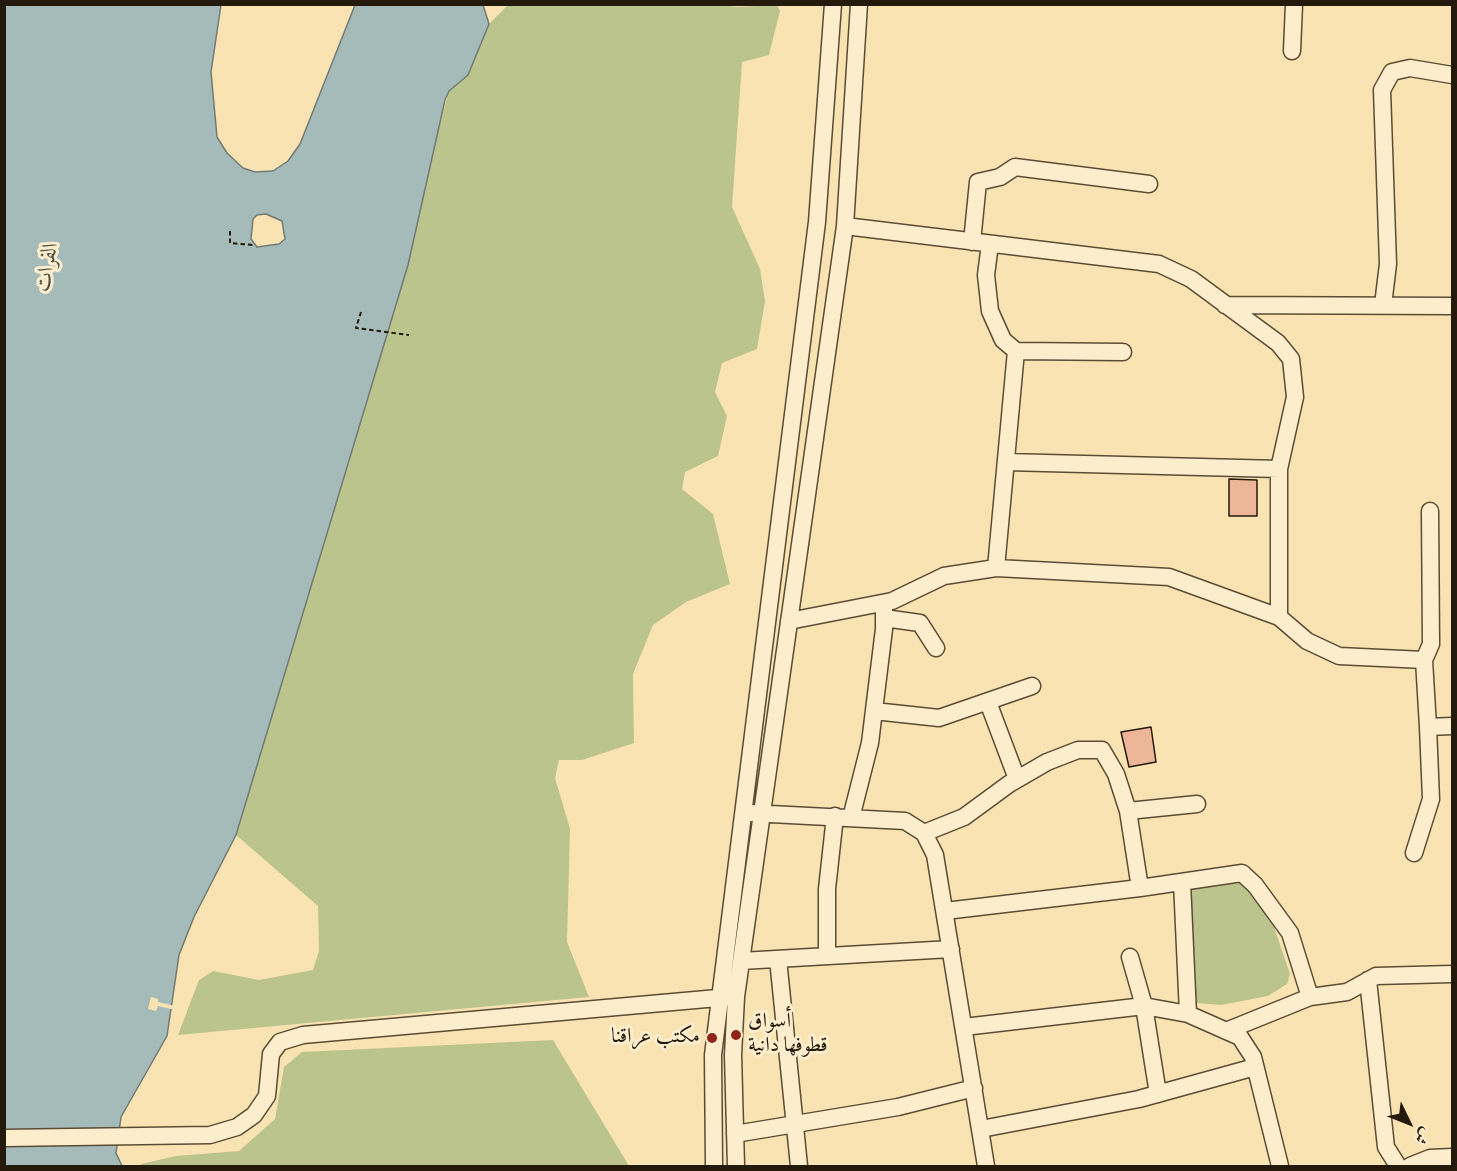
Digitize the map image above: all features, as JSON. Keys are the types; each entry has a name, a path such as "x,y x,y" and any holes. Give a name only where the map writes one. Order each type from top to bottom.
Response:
{"street":[{"path":"736,1167 733,1055 728,997 744,812 816,234 834,4"},
{"path":"714,1167 713,1055 728,997 741,961 845,225 859,4"},
{"path":"1292,51 1294,4"},
{"path":"1383,305 1388,264 1382,90 1392,72 1410,68 1452,75"},
{"path":"972,242 978,182 1000,177 1015,166 1149,184"},
{"path":"845,225 1159,264 1191,279 1278,343 1291,359 1294,396 1279,469 1280,617"},
{"path":"990,244 986,274 990,311 1003,340 1016,351 1123,352"},
{"path":"1225,305 1452,306"},
{"path":"996,568 1016,351"},
{"path":"1005,462 1279,469"},
{"path":"1414,853 1431,799 1424,660 1431,644 1430,511"},
{"path":"789,621 884,610 944,576 996,568 1169,577 1280,617 1307,641 1340,656 1424,660"},
{"path":"884,610 920,623 936,648"},
{"path":"827,956 827,889 843,817 870,743 884,610"},
{"path":"874,711 939,718 1032,686"},
{"path":"988,702 1017,779"},
{"path":"1428,727 1452,726"},
{"path":"924,833 964,817 1017,779 1077,750 1102,750 1116,774 1128,811 1140,888"},
{"path":"1128,811 1197,804"},
{"path":"744,812 905,821 924,833 935,855 986,1167"},
{"path":"945,911 1140,888 1242,873 1255,885 1290,933 1310,997"},
{"path":"1182,882 1188,1014"},
{"path":"741,961 951,950"},
{"path":"1130,957 1144,1006 1158,1094"},
{"path":"778,959 799,1167"},
{"path":"1226,1031 1310,997 1347,992 1376,976 1452,974"},
{"path":"1368,980 1386,1147 1398,1167"},
{"path":"4,1138 210,1135 237,1127 254,1115 267,1096 271,1054 280,1042 303,1035 728,997"},
{"path":"964,1027 1144,1006 1188,1014 1240,1037 1253,1057 1280,1167"},
{"path":"981,1129 1158,1094 1255,1068"},
{"path":"735,1134 898,1107 974,1088"},
{"path":"1410,1167 1430,1158 1452,1157"}],"path":[{"path":"230,231 230,243 253,244"},
{"path":"361,312 356,328 409,335"}],"green space":[{"path":"707,4 737,7 777,5 780,11 769,55 742,62 732,207 760,269 765,301 757,349 722,363 715,392 727,416 718,456 685,472 682,489 713,514 730,584 686,602 653,625 633,674 634,743 582,760 559,760 555,778 570,829 567,942 589,997 178,1035 199,980 213,971 259,980 313,970 319,951 318,906 236,835 408,265 427,172 449,91 468,75 489,24 508,5"},
{"path":"1235,877 1255,892 1273,924 1290,974 1287,984 1268,996 1221,1005 1197,1003 1193,995 1191,891 1193,885"},
{"path":"553,1040 629,1166 141,1166 141,1164 176,1156 239,1151 275,1119 284,1067 302,1052"}],"water":[{"name":"الفرات","path":"5,5 221,5 211,72 217,137 227,153 243,168 255,172 273,171 288,161 300,144 355,5 483,5 489,24 468,75 449,91 445,100 408,265 236,835 194,917 179,955 167,1036 121,1117 116,1153 122,1166 5,1166","holes":["266,214 282,221 285,239 279,244 257,247 251,239 253,219 257,215"]}],"pier":[{"path":"151,997 158,999 158,1002 175,1006 175,1010 158,1006 156,1011 148,1009"}],"building":[{"path":"1229,479 1257,480 1257,516 1229,516"},
{"path":"1151,727 1156,762 1129,767 1121,732"}],"place":[{"name":"أسواق قطوفها دانية","path":"736,1035"},
{"name":"مكتب عراقنا","path":"712,1038"}]}
